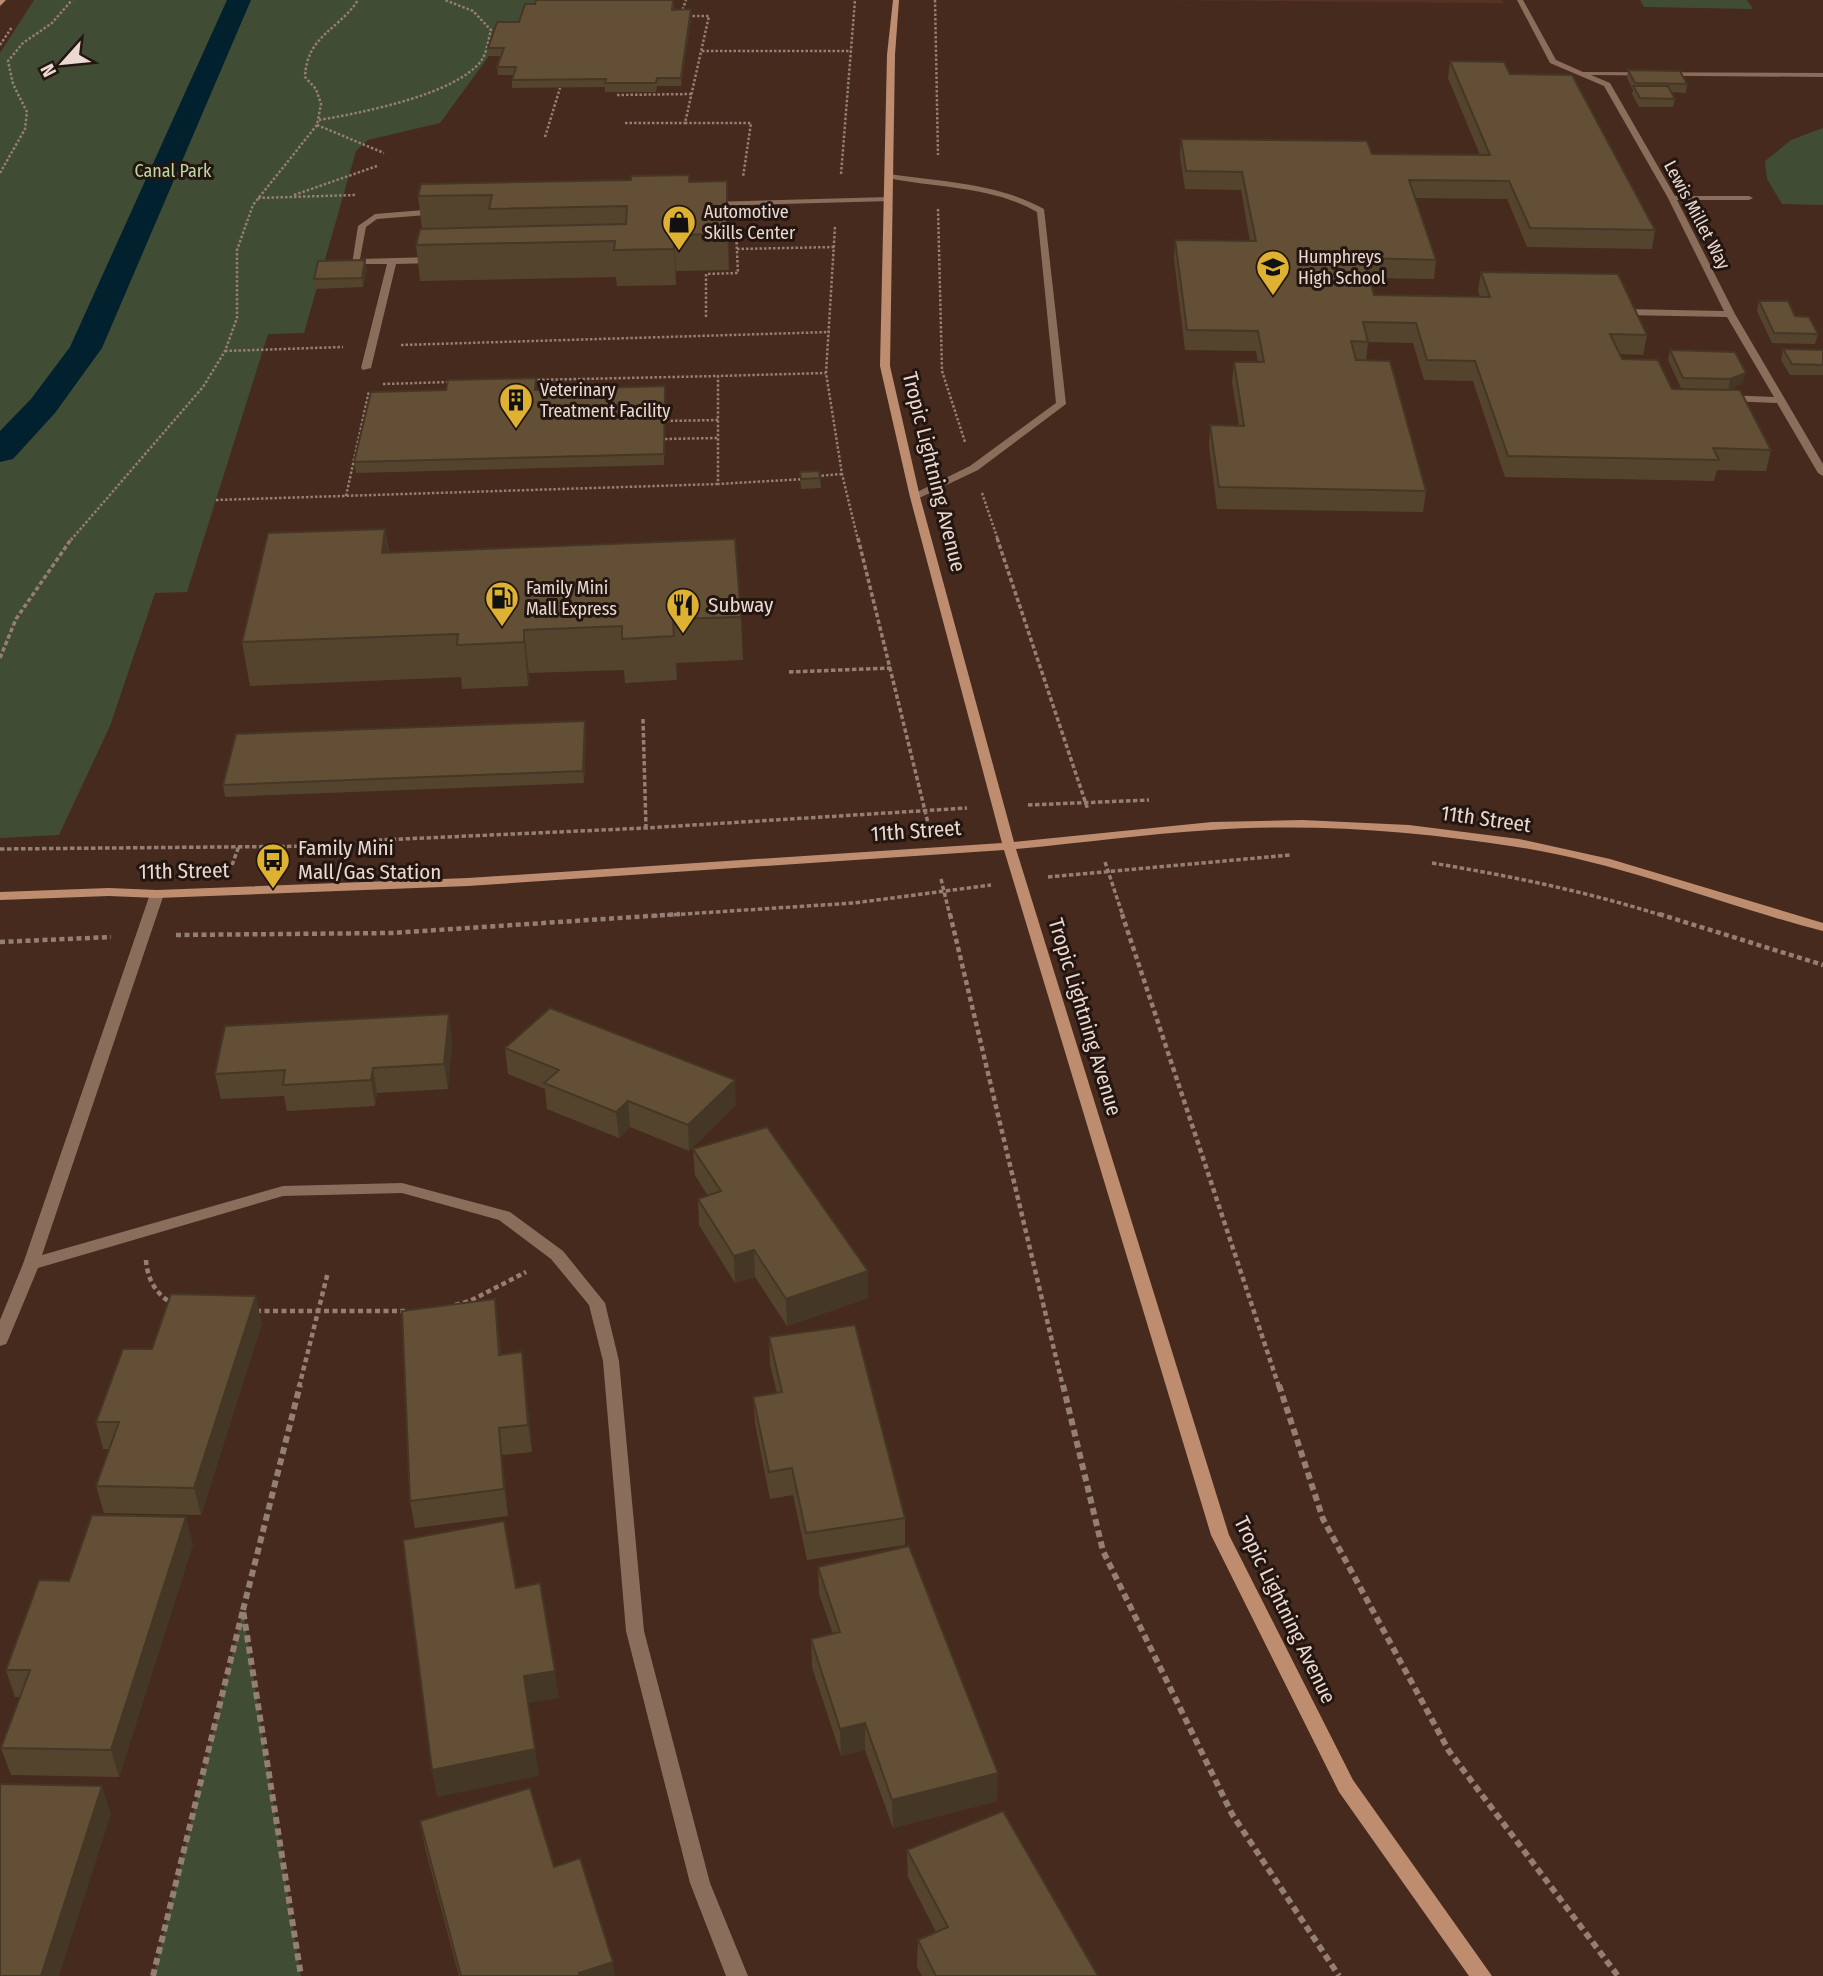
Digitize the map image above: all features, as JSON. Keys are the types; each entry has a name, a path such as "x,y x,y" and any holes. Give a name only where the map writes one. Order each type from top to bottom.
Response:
{"main road":[{"name":"Tropic Lightning Avenue","path":"896,0 891,55 885,366 915,497 1009,846 1220,1535 1346,1786 1481,1976"},
{"name":"11th Street","path":"0,896 109,892 157,894 468,883 1009,846 1212,827 1302,824 1409,829 1519,843 1610,863 1823,927"}],"street":[{"name":"Lewis Millet Way","path":"1520,0 1553,61 1607,85 1672,198 1730,314 1823,473"},
{"path":"1577,73 1823,75"},
{"path":"890,176 1006,196 1031,203 1041,211 1061,404 974,468 915,497"},
{"path":"1672,198 1749,198"},
{"path":"695,204 889,199"},
{"path":"445,260 355,262 362,226 375,217 397,213 451,211"},
{"path":"366,368 392,261"},
{"path":"1623,312 1730,314"},
{"path":"1714,397 1781,400"},
{"path":"0,1339 30,1264 157,894"},
{"path":"30,1264 284,1191 402,1188 504,1216 557,1255 597,1303 611,1362 635,1631 700,1883 737,1976"}],"path":[{"path":"0,173 25,129 27,112 13,84 8,61 23,43 52,23 72,0"},
{"path":"0,658 16,619 66,545 203,387 225,351 237,318 237,250 253,205 318,123 321,104 316,89 305,77 307,51 315,41 352,13 358,0"},
{"path":"318,123 421,95 478,65 483,58 491,30 473,12 445,0"},
{"path":"685,123 709,16 681,16 686,0"},
{"path":"935,0 942,371 1323,1519 1449,1751 1618,1976"},
{"path":"702,51 851,51"},
{"path":"545,137 560,88"},
{"path":"617,95 692,94"},
{"path":"318,123 384,153"},
{"path":"625,123 751,123 743,185 735,191 738,273 706,274 706,317"},
{"path":"0,160 7,159"},
{"path":"290,197 377,166"},
{"path":"258,198 358,195"},
{"path":"737,249 834,247"},
{"path":"225,351 830,332"},
{"path":"523,381 826,373 842,474 1103,1551 1233,1814 1339,1976"},
{"path":"718,376 718,484"},
{"path":"346,496 370,384 454,382"},
{"path":"666,421 718,420"},
{"path":"665,439 718,438"},
{"path":"216,500 794,482 842,474"},
{"path":"789,672 891,668"},
{"path":"643,719 646,828"},
{"path":"0,849 226,846 278,849 380,840 646,828 925,809"},
{"path":"0,942 144,935 392,933 854,904 1107,870 1299,855"},
{"path":"1424,862 1521,878 1606,898 1823,965"},
{"path":"147,1230 145,1271 164,1300 176,1304"},
{"path":"444,1308 470,1301 557,1255"},
{"path":"153,1976 328,1272"},
{"path":"252,1311 418,1311"},
{"path":"243,1610 301,1976"}],"shaded area":[{"path":"1151,0 1502,0 1504,3 1487,3"}],"green space":[{"name":"Canal Park","path":"34,0 553,0 489,56 440,123 368,140 356,151 304,333 268,334 187,592 155,593 110,726 59,835 0,838 0,53"},
{"path":"1640,0 1747,0 1753,9 1644,7"},
{"path":"1823,128 1823,205 1782,204 1767,179 1765,161 1791,140"},
{"path":"243,1610 301,1976 153,1976"}],"building":[{"path":"536,0 673,0 672,10 691,9 681,78 657,78 656,83 605,83 606,79 512,80 516,67 497,67 504,48 488,48 497,22 519,22 525,4 535,4"},
{"path":"1450,61 1504,62 1510,74 1572,75 1655,230 1530,228 1509,181 1409,180 1436,260 1364,258 1374,295 1490,297 1481,272 1618,274 1647,335 1610,334 1622,359 1658,360 1672,389 1740,390 1771,450 1713,448 1719,460 1508,456 1475,361 1427,360 1416,323 1363,322 1368,342 1351,341 1356,360 1390,361 1426,491 1219,487 1210,425 1244,426 1234,362 1264,362 1258,331 1187,330 1175,240 1256,241 1242,172 1186,171 1181,139 1367,141 1372,154 1490,155"},
{"path":"1628,70 1680,71 1687,84 1635,83"},
{"path":"1633,86 1668,86 1675,99 1640,98"},
{"path":"689,175 689,182 727,181 727,234 674,235 674,249 614,250 615,241 416,245 420,229 626,224 627,206 489,209 492,195 418,196 421,184 631,180 631,176"},
{"path":"365,260 362,278 314,279 318,261"},
{"path":"1759,301 1788,301 1795,316 1809,317 1818,334 1774,333"},
{"path":"1783,349 1823,350 1823,365 1792,364"},
{"path":"1670,350 1735,352 1746,373 1730,379 1683,378"},
{"name":"Veterinary Treatment Facility","path":"536,378 535,390 665,386 664,454 354,462 371,392 446,390 448,380"},
{"path":"819,471 820,478 801,479 800,472"},
{"path":"385,529 382,553 735,539 741,617 673,619 674,636 622,639 622,626 524,630 524,642 457,645 458,634 242,642 268,533"},
{"path":"585,721 583,771 223,785 236,734"},
{"path":"550,1008 735,1080 688,1125 628,1101 616,1112 544,1083 559,1070 505,1048"},
{"path":"449,1014 444,1064 373,1068 371,1080 283,1085 285,1070 215,1074 225,1026"},
{"path":"767,1127 868,1271 786,1299 754,1250 734,1256 698,1199 721,1191 693,1149"},
{"path":"171,1294 256,1296 194,1488 96,1486 119,1422 96,1422 123,1349 152,1349"},
{"path":"495,1299 499,1355 522,1352 528,1425 499,1428 504,1489 410,1501 402,1311"},
{"path":"855,1325 905,1518 806,1533 792,1468 769,1472 753,1397 782,1392 769,1337"},
{"path":"92,1515 186,1517 111,1750 1,1748 30,1670 6,1670 39,1580 69,1581"},
{"path":"504,1521 516,1588 540,1583 555,1671 524,1676 535,1749 432,1770 403,1540"},
{"path":"909,1546 998,1773 892,1800 865,1723 840,1729 811,1639 840,1632 818,1567"},
{"path":"0,1784 102,1786 41,1976 0,1976"},
{"path":"530,1788 554,1867 580,1858 613,1962 579,1973 579,1976 461,1976 420,1821"},
{"path":"1003,1811 1098,1976 936,1976 918,1940 948,1927 907,1850"}],"waterway":[{"path":"0,451 43,406 86,348 239,0"}],"place":[{"name":"Automotive Skills Center","path":"679,252"},
{"name":"Humphreys High School","path":"1273,297"},
{"name":"Veterinary Treatment Facility","path":"516,430"},
{"name":"Family Mini Mall Express","path":"502,628"},
{"name":"Subway","path":"683,635"},
{"name":"Family Mini Mall/Gas Station","path":"273,890"}]}
